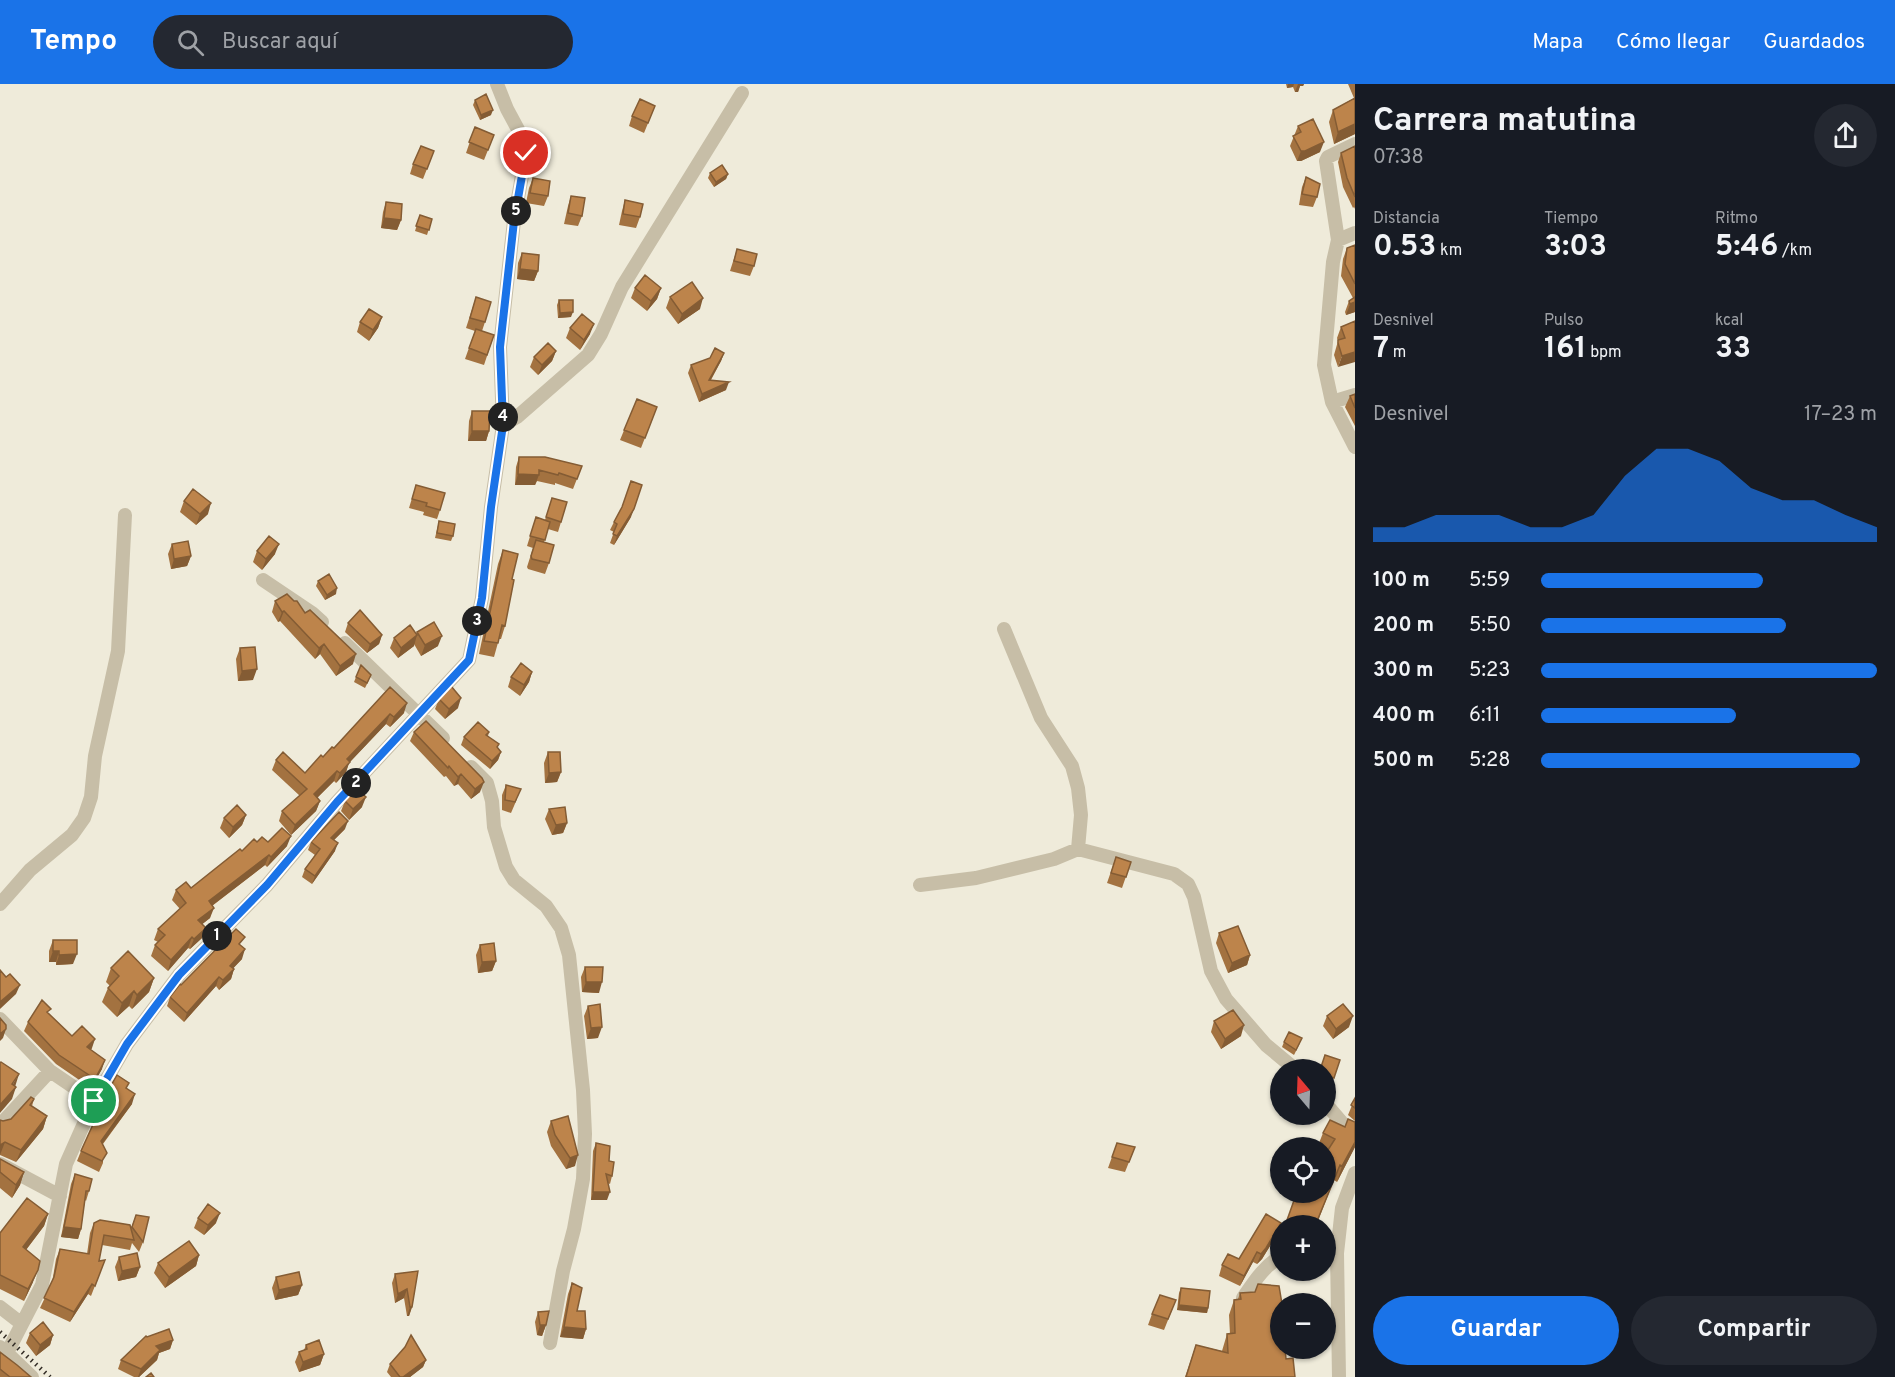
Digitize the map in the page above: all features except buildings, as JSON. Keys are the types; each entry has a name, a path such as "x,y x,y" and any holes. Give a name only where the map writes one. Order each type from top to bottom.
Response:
{"street":[{"path":"32,1377 4,1350 22,1324 42,1285 66,1164 94,1101 127,1044 179,975 267,885 337,802 374,765 469,660 482,598 491,507 503,425 500,347 514,221 526,153 521,135 507,110 497,84"},
{"path":"503,425 532,405 543,393 579,365 592,350 602,334 622,287 742,93"},
{"path":"1355,144 1328,157 1326,161 1338,240 1333,262 1332,330 1324,365 1332,402 1355,447"},
{"path":"1338,240 1355,232"},
{"path":"1332,402 1355,395"},
{"path":"0,904 30,870 72,835 84,818 91,797 95,756 118,651 125,515"},
{"path":"263,580 312,612 449,745"},
{"path":"1004,629 1041,718 1072,766 1078,788 1081,815 1078,849"},
{"path":"464,760 487,783 492,801 494,827 506,867 514,880 546,906 561,928 569,955 583,1090 585,1134 583,1179 550,1343"},
{"path":"920,885 976,878 1054,859 1078,849 1174,874 1188,884 1194,897 1211,971 1226,999 1266,1045 1283,1059"},
{"path":"0,1019 50,1071 94,1101"},
{"path":"0,1125 50,1071"},
{"path":"1336,1116 1344,1125 1355,1130"},
{"path":"0,1164 60,1196"},
{"path":"1336,1235 1342,1208 1355,1173"},
{"path":"1243,1298 1270,1264"},
{"path":"1334,1281 1339,1377"},
{"path":"0,1307 22,1324"}],"railway":[{"path":"0,1332 50,1377"}],"route":[{"path":"94,1101 143,1020 179,975 267,885 337,802 374,765 469,660 482,598 491,507 503,425 500,347 514,221 526,153"}]}
